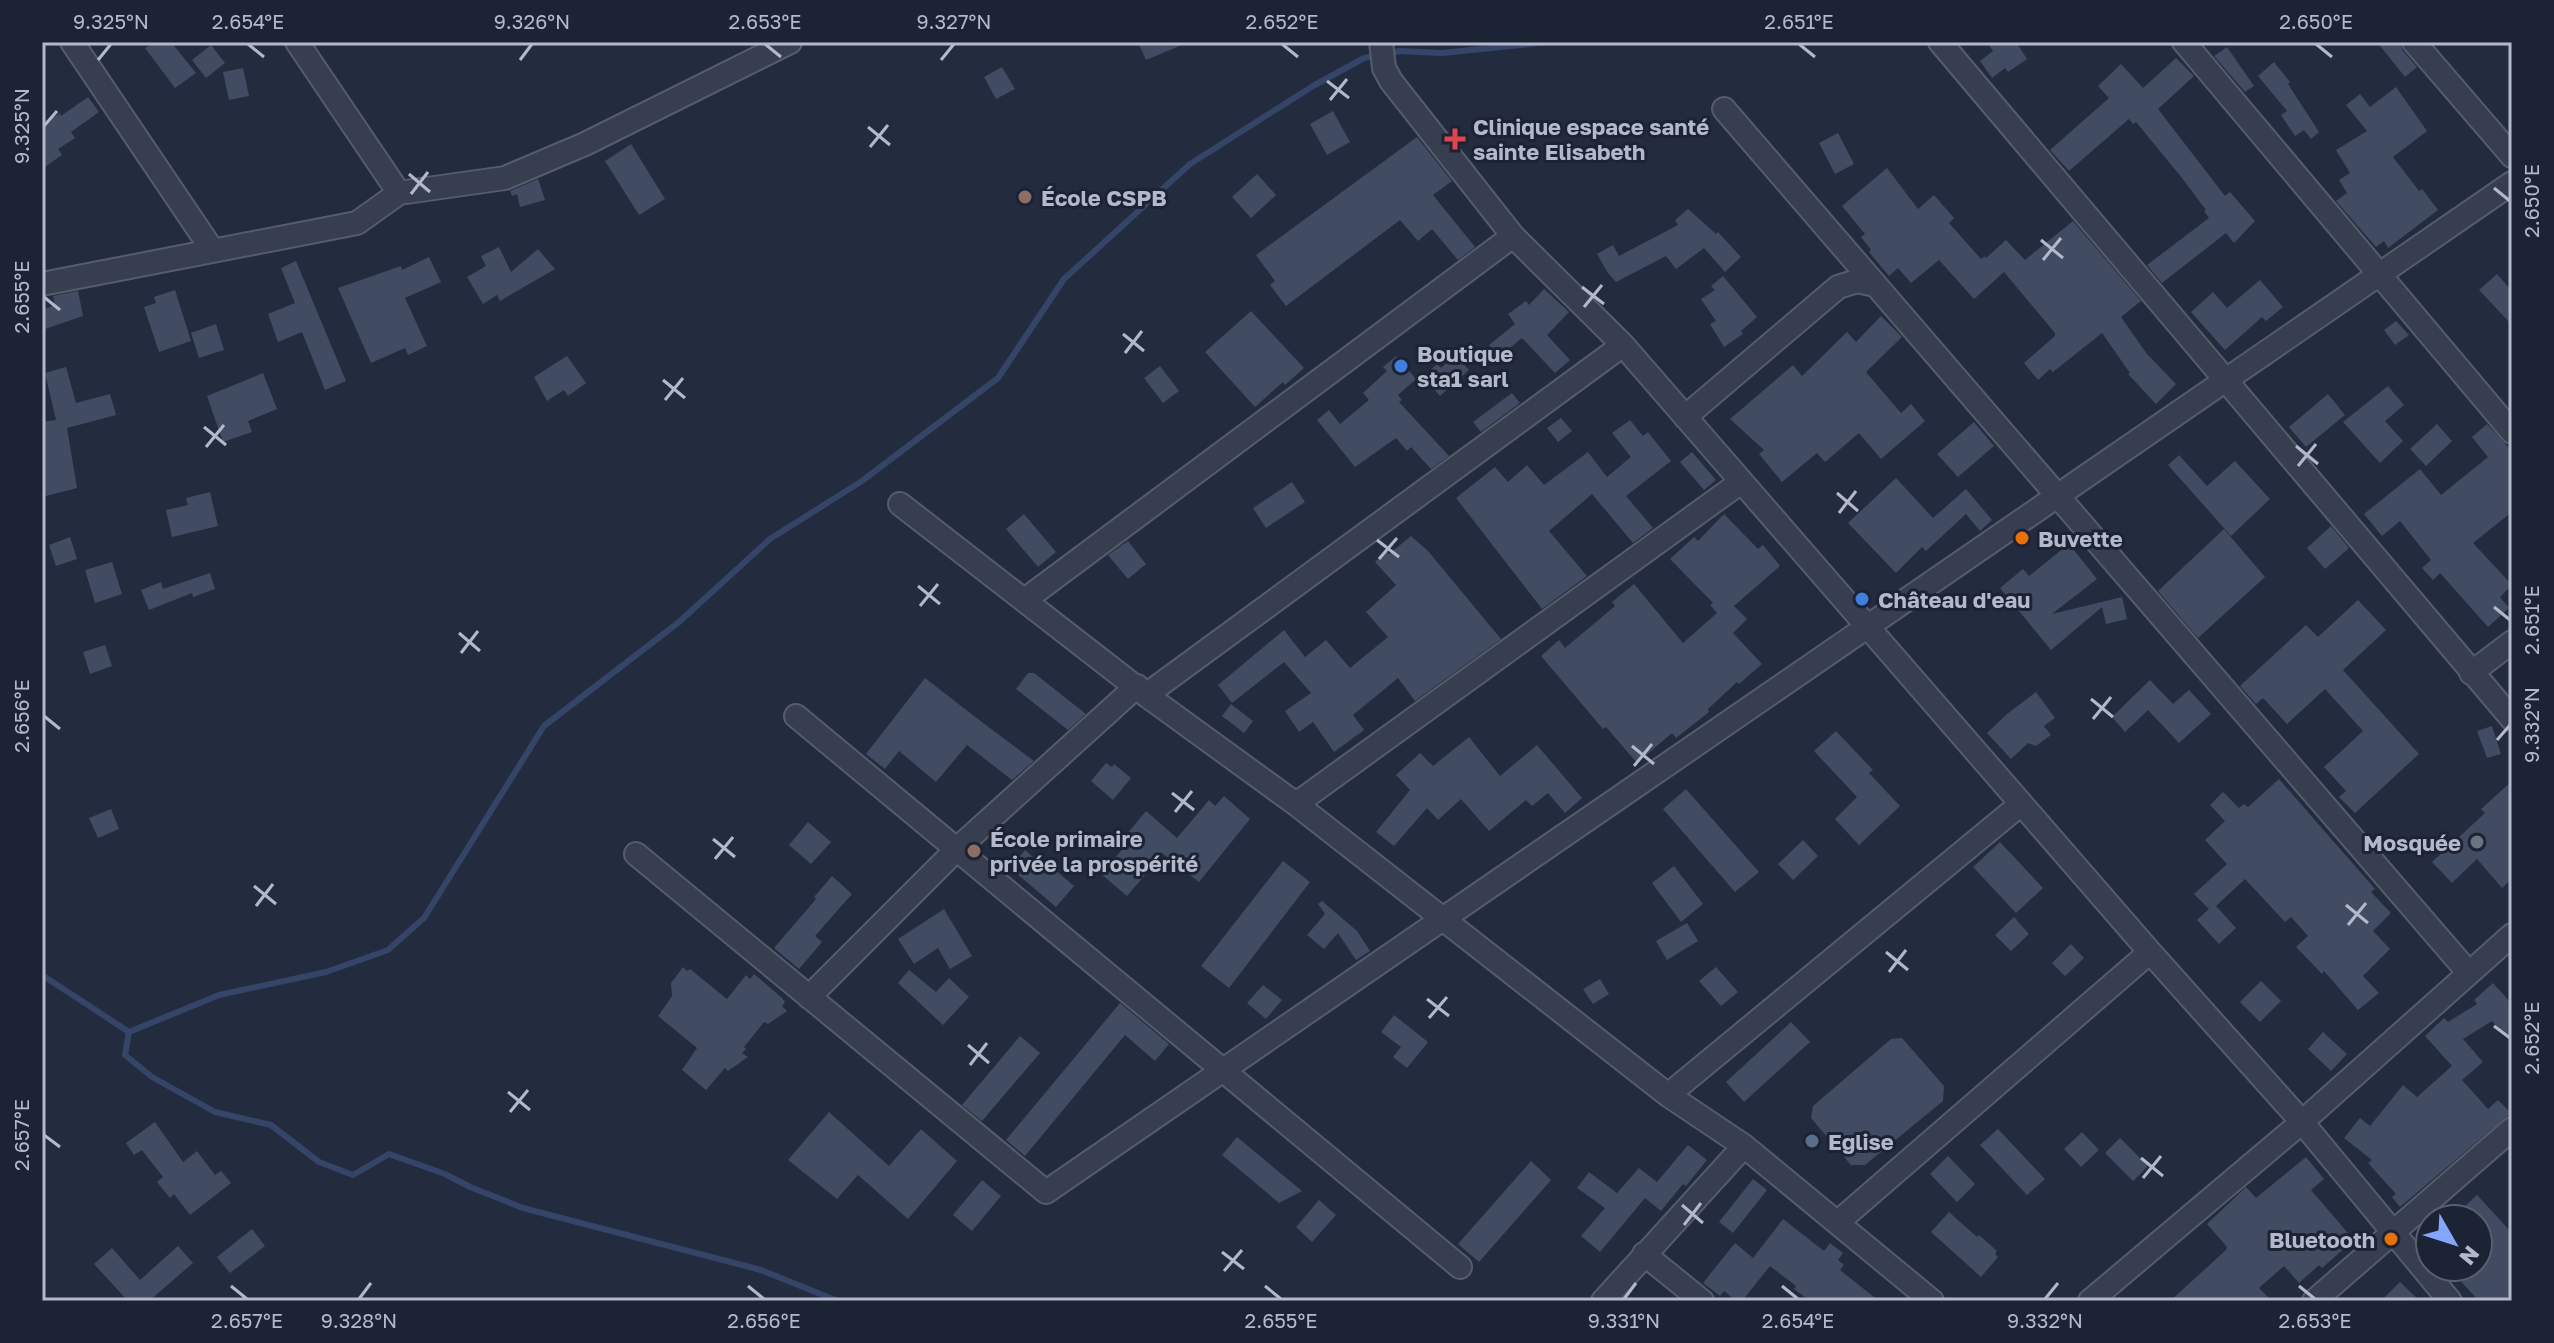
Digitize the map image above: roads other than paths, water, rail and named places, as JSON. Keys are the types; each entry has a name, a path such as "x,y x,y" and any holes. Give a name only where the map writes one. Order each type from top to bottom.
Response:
{"street":[{"path":"72,42 213,251"},
{"path":"297,42 399,193"},
{"path":"1381,42 1384,68 1391,81 1513,236 1623,345 2150,952 2302,1122 2450,1301"},
{"path":"1940,42 2512,719"},
{"path":"2184,42 2512,432"},
{"path":"2415,42 2512,156"},
{"path":"42,284 357,223 399,193 505,178 585,144 781,43"},
{"path":"1724,109 2468,972"},
{"path":"636,854 1046,1192 2512,183"},
{"path":"1026,599 1513,236"},
{"path":"1685,417 1838,287 1857,281 1875,285"},
{"path":"809,997 957,849 1141,691 1623,345"},
{"path":"1296,804 1741,482"},
{"path":"900,504 1141,691 1296,804 1668,1095 1744,1146 1932,1301"},
{"path":"2471,673 2512,642"},
{"path":"796,716 1460,1267"},
{"path":"1668,1095 2021,804"},
{"path":"2090,1301 2302,1122 2512,935"},
{"path":"1838,1222 2150,952"},
{"path":"2314,1301 2512,1129"},
{"path":"1603,1301 1744,1146"},
{"path":"1644,1254 1702,1301"}],"waterway":[{"path":"42,975 129,1032 219,995 326,972 388,950 424,918 544,726 679,622 770,539 862,481 998,378 1064,279 1190,164 1313,86 1364,58 1400,51 1442,53 1549,42"},
{"path":"129,1032 125,1055 152,1077 215,1112 271,1125 319,1162 353,1175 389,1154 523,1208 761,1270 838,1301"}],"place":[{"name":"Clinique espace santé sainte Elisabeth","path":"1455,139"},
{"name":"École CSPB","path":"1025,197"},
{"name":"Boutique sta1 sarl","path":"1401,366"},
{"name":"Buvette","path":"2022,538"},
{"name":"Château d'eau","path":"1862,599"},
{"name":"Mosquée","path":"2477,842"},
{"name":"École primaire privée la prospérité","path":"974,851"},
{"name":"Eglise","path":"1812,1141"},
{"name":"Bluetooth","path":"2391,1239"}]}
